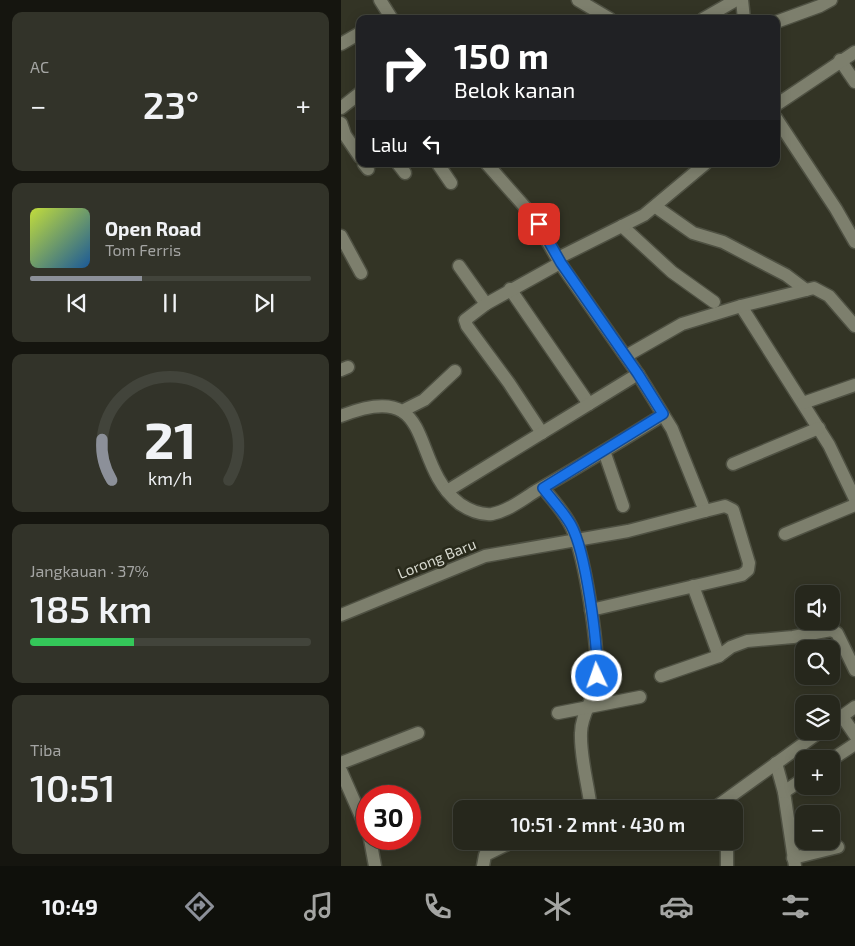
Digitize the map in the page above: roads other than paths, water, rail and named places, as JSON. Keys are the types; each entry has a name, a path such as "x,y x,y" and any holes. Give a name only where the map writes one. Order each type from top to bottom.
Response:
{"street":[{"path":"380,0 388,15"},
{"path":"578,0 603,15"},
{"path":"710,15 736,0"},
{"path":"742,0 744,15"},
{"path":"780,20 823,2"},
{"path":"341,44 356,35"},
{"path":"780,102 840,60 855,52"},
{"path":"840,60 855,82"},
{"path":"341,108 356,96"},
{"path":"341,123 345,135 356,151"},
{"path":"780,124 836,209 855,242"},
{"path":"441,167 451,182"},
{"path":"490,167 532,215 559,261 638,374 672,429 705,511"},
{"path":"543,433 467,326 467,316 510,289 656,207 702,167"},
{"path":"656,207 693,233 723,242 786,275 806,290"},
{"path":"622,226 672,272 714,302"},
{"path":"341,236 361,273"},
{"path":"459,266 486,304"},
{"path":"626,356 682,324 741,306 814,288 824,292 855,326"},
{"path":"510,289 589,404"},
{"path":"741,306 819,428 855,499"},
{"path":"403,411 424,400 455,371"},
{"path":"447,491 638,374"},
{"path":"803,403 855,385"},
{"path":"341,416 376,406 393,406 403,411 421,436 429,460 447,491 465,508 492,514 543,488 663,414"},
{"path":"733,464 819,428"},
{"path":"604,451 623,506"},
{"path":"543,488 562,512 578,541 591,610 597,676 593,694 581,722 590,800"},
{"path":"785,534 855,505"},
{"name":"Lorong Baru","path":"341,616 485,556 627,531 725,506 733,510 749,568 742,575 693,586"},
{"path":"591,610 693,586 719,656"},
{"path":"661,676 719,656 731,647 747,641 793,637 831,630 837,633 855,670"},
{"path":"559,712 640,697"},
{"path":"855,707 842,716 855,735"},
{"path":"341,763 418,734"},
{"path":"731,800 809,740"},
{"path":"840,754 855,744"},
{"path":"776,764 783,792 794,862 829,850"},
{"path":"341,771 356,805"},
{"path":"783,792 795,784"},
{"path":"370,850 370,863"},
{"path":"483,866 485,855 495,850"},
{"path":"727,850 727,866"}]}
